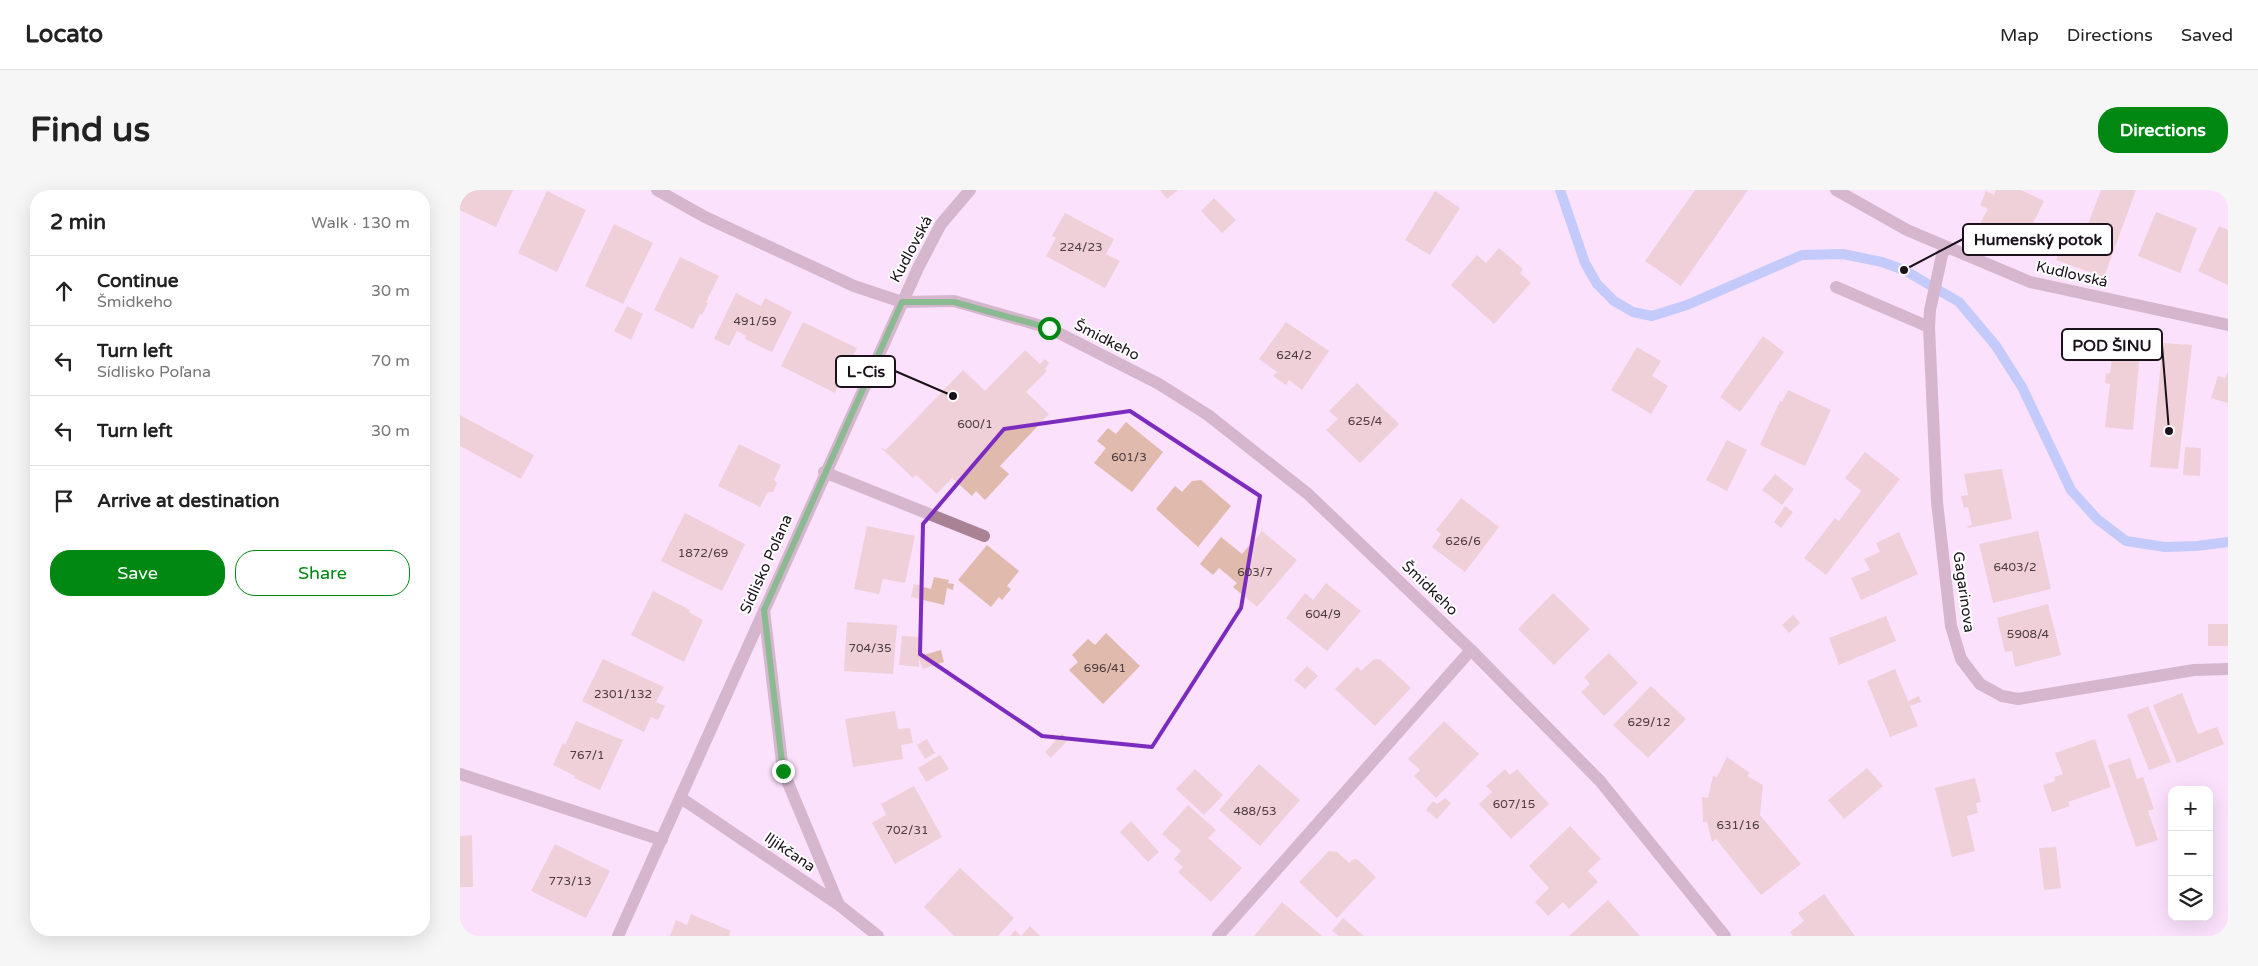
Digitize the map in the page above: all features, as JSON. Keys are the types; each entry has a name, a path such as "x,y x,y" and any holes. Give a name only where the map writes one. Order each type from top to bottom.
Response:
{"street":[{"name":"Šmidkeho","path":"657,190 705,217 845,282 902,302 954,302 1049,328 1159,384 1208,415 1308,494 1471,650 1600,781 1725,936"},
{"name":"Kudlovská","path":"902,302 941,224 970,190"},
{"name":"Kudlovská","path":"1836,190 1907,230 2030,282 2228,325"},
{"name":"Gagarinova","path":"1944,246 1930,310 1929,327 1936,502 1951,626 1961,660 1980,684 2002,696 2018,699 2194,670 2228,669"},
{"path":"1836,287 1929,327"},
{"name":"Sídlisko Poľana","path":"618,936 681,798 824,472 902,302"},
{"path":"824,472 984,536"},
{"path":"764,610 783,771 839,905"},
{"path":"1218,936 1471,650"},
{"path":"460,774 662,840"},
{"name":"Iljikčana","path":"681,798 839,905 878,936"}],"highlighted area":[{"path":"1130,411 1260,496 1241,608 1152,747 1042,736 920,654 923,524 1004,429"}],"building":[{"path":"460,190 513,190 496,227 460,210"},
{"path":"1160,190 1178,190 1167,199"},
{"path":"1695,190 1748,190 1681,286 1645,261"},
{"path":"1996,190 2021,190 2044,201 2021,248 1978,227 1988,209 1980,205 1986,191 1994,195"},
{"path":"2101,190 2136,190 2104,277 2056,260 2066,232 2088,239 2092,226 2088,224"},
{"path":"547,191 586,210 557,272 518,253"},
{"path":"1435,191 1460,208 1430,255 1405,240"},
{"path":"1214,198 1236,220 1222,233 1201,211"},
{"path":"2156,212 2197,228 2180,273 2138,256"},
{"path":"1065,213 1114,239 1106,254 1120,261 1105,288 1046,256 1056,238 1052,236"},
{"path":"614,224 653,243 623,304 585,286"},
{"path":"2219,226 2228,230 2228,285 2198,271"},
{"path":"1499,248 1523,269 1520,273 1531,283 1494,324 1451,285 1477,255 1486,263"},
{"path":"680,257 719,276 706,302 708,303 693,329 654,310"},
{"path":"736,293 761,306 765,298 792,312 772,352 745,339 746,336 737,331 729,346 714,339"},
{"path":"627,306 643,314 631,340 614,331"},
{"path":"803,322 857,348 835,393 781,366"},
{"path":"1286,322 1329,351 1302,390 1289,380 1286,385 1273,376 1277,372 1259,359"},
{"path":"1763,336 1784,352 1740,412 1720,397"},
{"path":"2114,339 2141,341 2133,430 2105,427 2110,384 2105,383 2106,373 2110,374"},
{"path":"2163,343 2192,345 2178,469 2150,467"},
{"path":"1637,347 1661,361 1652,376 1668,386 1651,414 1611,390"},
{"path":"1025,350 1040,364 1045,359 1049,363 1045,369 1047,371 1026,392 1049,414 1000,466 1009,474 985,500 976,491 972,496 952,478 937,494 916,475 913,478 880,447 886,450 963,370 985,391"},
{"path":"2228,371 2228,403 2211,398 2218,376 2225,378"},
{"path":"1357,383 1399,424 1360,463 1326,430 1338,419 1329,411"},
{"path":"1788,390 1831,410 1805,466 1760,445 1780,401 1782,402"},
{"path":"460,415 534,455 521,479 460,446"},
{"path":"1126,422 1163,452 1132,492 1094,463 1106,448 1097,441 1108,428 1116,434"},
{"path":"1727,440 1747,450 1727,491 1706,480"},
{"path":"739,444 781,465 774,480 777,483 773,492 768,492 760,507 718,486"},
{"path":"2185,447 2201,448 2200,476 2183,475"},
{"path":"1865,452 1900,479 1826,575 1804,558 1835,518 1839,521 1861,491 1845,478"},
{"path":"2002,469 2012,519 1968,528 1967,526 1972,525 1968,507 1964,508 1961,496 1968,495 1964,474"},
{"path":"1775,474 1794,489 1782,505 1762,490"},
{"path":"1201,480 1231,506 1198,547 1156,509 1175,486 1182,492 1192,481"},
{"path":"1461,498 1499,527 1465,572 1432,547 1441,534 1436,530"},
{"path":"1785,506 1793,512 1781,528 1774,522"},
{"path":"685,513 745,544 722,591 661,561"},
{"path":"867,526 915,536 905,583 883,579 879,594 854,589"},
{"path":"1262,531 1297,560 1257,607 1233,587 1237,583 1219,568 1213,575 1200,564 1221,537 1242,554"},
{"path":"2038,531 2051,589 1993,603 1979,544"},
{"path":"1899,532 1918,574 1861,600 1851,578 1870,570 1864,559 1880,552 1876,543"},
{"path":"987,545 1019,571 1007,586 1011,589 1002,600 999,597 991,607 958,580"},
{"path":"934,577 949,580 948,583 954,584 953,590 947,588 944,605 911,597 914,584 931,589"},
{"path":"1326,583 1361,611 1327,651 1286,618 1305,593 1313,600"},
{"path":"653,591 690,610 689,612 703,620 684,662 631,635"},
{"path":"1553,593 1590,629 1554,665 1518,629"},
{"path":"2048,604 2061,655 2015,667 2012,651 2005,652 1997,618"},
{"path":"1793,615 1800,623 1789,633 1782,625"},
{"path":"1886,616 1896,641 1839,665 1829,638"},
{"path":"847,622 897,625 893,674 844,671"},
{"path":"2208,624 2228,624 2228,646 2208,646"},
{"path":"1106,633 1140,666 1103,704 1069,670 1078,662 1072,655 1088,639 1095,645"},
{"path":"902,636 921,637 920,656 941,650 944,662 923,669 919,659 919,667 899,665"},
{"path":"1609,653 1638,683 1604,716 1581,692 1590,684 1584,677"},
{"path":"603,659 664,687 656,702 665,706 658,720 651,717 644,732 582,701"},
{"path":"1373,660 1381,660 1411,688 1375,726 1335,689 1357,667 1361,671"},
{"path":"1307,666 1318,676 1305,689 1294,680"},
{"path":"1895,669 1908,701 1919,696 1921,702 1910,706 1918,726 1890,737 1867,681"},
{"path":"1651,686 1686,719 1648,758 1613,725"},
{"path":"2182,693 2198,734 2217,727 2224,744 2177,763 2153,705"},
{"path":"2148,706 2171,762 2149,770 2127,715"},
{"path":"895,711 898,729 910,728 913,743 901,745 903,759 853,767 845,719"},
{"path":"576,721 623,740 600,790 574,778 575,776 553,765"},
{"path":"1444,721 1479,754 1436,798 1414,776 1420,770 1408,759"},
{"path":"1062,734 1068,740 1051,758 1045,752"},
{"path":"927,739 935,753 925,759 917,745"},
{"path":"2095,739 2111,787 2068,802 2070,806 2052,812 2043,785 2055,781 2054,777 2063,774 2055,753"},
{"path":"940,755 949,769 926,782 918,768"},
{"path":"1727,757 1750,773 1747,776 1763,785 1760,815 1801,864 1761,895 1716,839 1712,842 1707,822 1703,822 1702,797 1708,798 1713,776 1717,777"},
{"path":"2130,758 2137,779 2143,777 2154,809 2148,811 2158,840 2136,847 2108,765"},
{"path":"1259,764 1300,800 1260,846 1219,810"},
{"path":"1867,768 1883,786 1844,819 1828,800"},
{"path":"1195,769 1223,795 1204,815 1176,789"},
{"path":"1505,769 1510,775 1517,769 1549,804 1511,839 1479,804 1492,792 1486,786"},
{"path":"1975,778 1981,802 1976,803 1978,813 1967,816 1975,851 1952,857 1935,788"},
{"path":"914,786 942,837 895,864 872,823 886,815 881,804"},
{"path":"1445,798 1451,803 1437,819 1426,810 1433,801 1437,804"},
{"path":"1188,805 1216,830 1208,838 1242,868 1211,902 1178,872 1183,867 1174,859 1181,851 1162,834"},
{"path":"1131,821 1159,852 1148,862 1120,832"},
{"path":"1570,826 1601,859 1588,871 1598,882 1569,909 1563,902 1548,916 1535,902 1549,888 1529,866"},
{"path":"472,835 473,887 460,887 460,836"},
{"path":"555,844 610,871 586,918 531,891"},
{"path":"2056,847 2061,888 2044,890 2039,848"},
{"path":"1329,851 1337,852 1349,863 1354,859 1358,860 1376,877 1337,918 1299,882"},
{"path":"960,868 1014,918 998,936 954,936 924,907"},
{"path":"1824,894 1855,936 1793,936 1790,932 1804,921 1798,913"},
{"path":"1608,900 1640,936 1569,936"},
{"path":"1282,902 1322,936 1254,936"},
{"path":"691,914 731,931 729,936 670,936 676,920 687,925"},
{"path":"1343,918 1364,936 1339,936 1332,931"},
{"path":"1030,926 1040,936 1021,936"},
{"path":"1015,930 1021,936 1010,936"}],"waterway":[{"path":"1560,190 1585,263 1597,284 1614,301 1633,312 1652,316 1687,305 1802,255 1843,254 1882,262 1904,270 1959,302 1996,346 2022,387 2071,490 2097,519 2126,541 2165,547 2197,546 2228,542"}],"place":[{"name":"Humenský potok","path":"1904,270"},
{"name":"L-Cis","path":"953,396"},
{"name":"POD ŠINU","path":"2169,431"}],"route":[{"path":"783,771 764,610 824,472 902,302 954,302 1049,328"}]}
